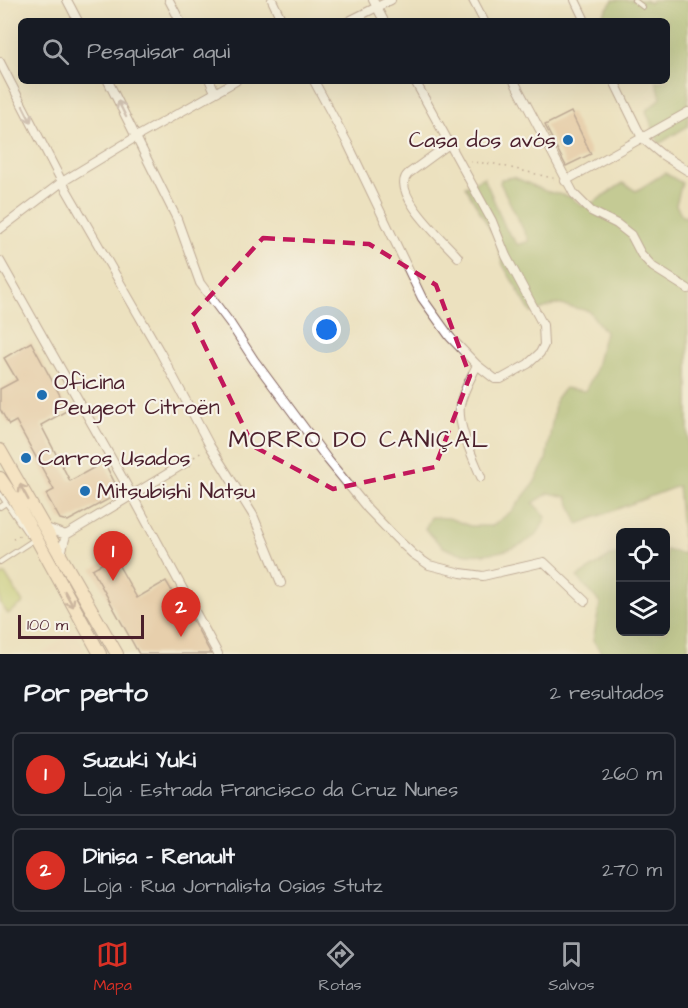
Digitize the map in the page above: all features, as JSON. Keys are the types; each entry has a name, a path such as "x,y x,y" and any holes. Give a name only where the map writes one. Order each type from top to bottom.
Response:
{"main road":[{"path":"0,450 117,654"},
{"path":"0,478 15,500 37,545 100,654"}],"street":[{"path":"67,0 76,18"},
{"path":"169,0 178,18"},
{"path":"272,0 281,18"},
{"path":"353,18 374,4 391,0"},
{"path":"473,0 482,18"},
{"path":"575,0 584,18"},
{"path":"374,4 382,18"},
{"path":"0,62 62,182 160,352 210,446 253,515 281,583"},
{"path":"110,84 177,219 200,283 328,460 368,509 413,554 429,564 461,573 483,576 544,562 585,601"},
{"path":"211,84 215,92"},
{"path":"0,229 62,182 230,84"},
{"path":"316,84 348,144 422,298 450,337 477,366 495,379 501,379 540,353 544,345 543,325 506,256 492,222 418,84"},
{"path":"516,84 565,181 574,194 591,211 617,224 631,236 653,267 688,289"},
{"path":"615,84 642,138 661,154 688,171"},
{"path":"565,181 688,112"},
{"path":"449,144 408,174 402,186 408,200 458,256"},
{"path":"0,261 132,495 218,654"},
{"path":"477,366 464,391 460,417 481,477"},
{"path":"61,558 66,535 187,462"},
{"path":"43,527 66,535"}],"lane":[{"path":"634,0 643,7"},
{"path":"0,494 37,545 0,562"},
{"path":"0,507 6,503"}],"path":[{"path":"460,164 473,162 495,164 540,177 565,181"},
{"path":"187,462 210,446"},
{"path":"13,540 25,531"}],"highlighted area":[{"path":"263,238 369,244 436,285 470,376 435,467 333,489 253,446 191,317"}],"shaded area":[{"path":"74,631 87,654 40,654"}],"green space":[{"path":"613,0 645,0 650,3 652,0 688,0 688,126 659,144 646,111 661,98 657,84 670,84 670,18 599,18"},
{"path":"665,173 682,183 676,205 683,217 688,216 688,654 602,654 593,640 600,603 577,577 616,554 616,636 670,636 670,551 684,554 678,486 578,524 567,497 549,493 533,503 546,517 537,534 526,542 503,551 479,554 455,552 445,548 425,529 431,517 449,518 470,526 492,526 513,510 534,483 546,460 556,398 565,388 585,391 594,374 605,332 589,311 556,304 531,313 503,265 496,239 465,186 484,177 506,229 518,245 529,241 500,183 501,179 514,177 545,191 571,197 581,206 591,204 623,183 636,191"},
{"path":"5,574 23,603 8,614 0,603 0,577"}],"building":[{"name":"Casa dos avós","path":"571,112 591,154 566,166 545,125"},
{"path":"31,342 68,410 41,425 70,481 104,462 120,493 68,521 60,519 46,494 54,490 16,421 9,425 0,409 0,389 17,380 4,358"},
{"path":"114,557 137,598 166,581 189,620 192,619 211,654 139,654 92,569"}],"place":[{"name":"Casa dos avós","path":"568,140"},
{"name":"Oficina Peugeot Citroën","path":"42,395"},
{"name":"Carros Usados","path":"26,458"},
{"name":"Mitsubishi Natsu","path":"85,491"},
{"name":"Suzuki Yuki","path":"113,581"},
{"name":"Dinisa - Renault","path":"181,637"}],"district":[{"name":"MORRO DO CANIÇAL","path":"359,440"}]}
